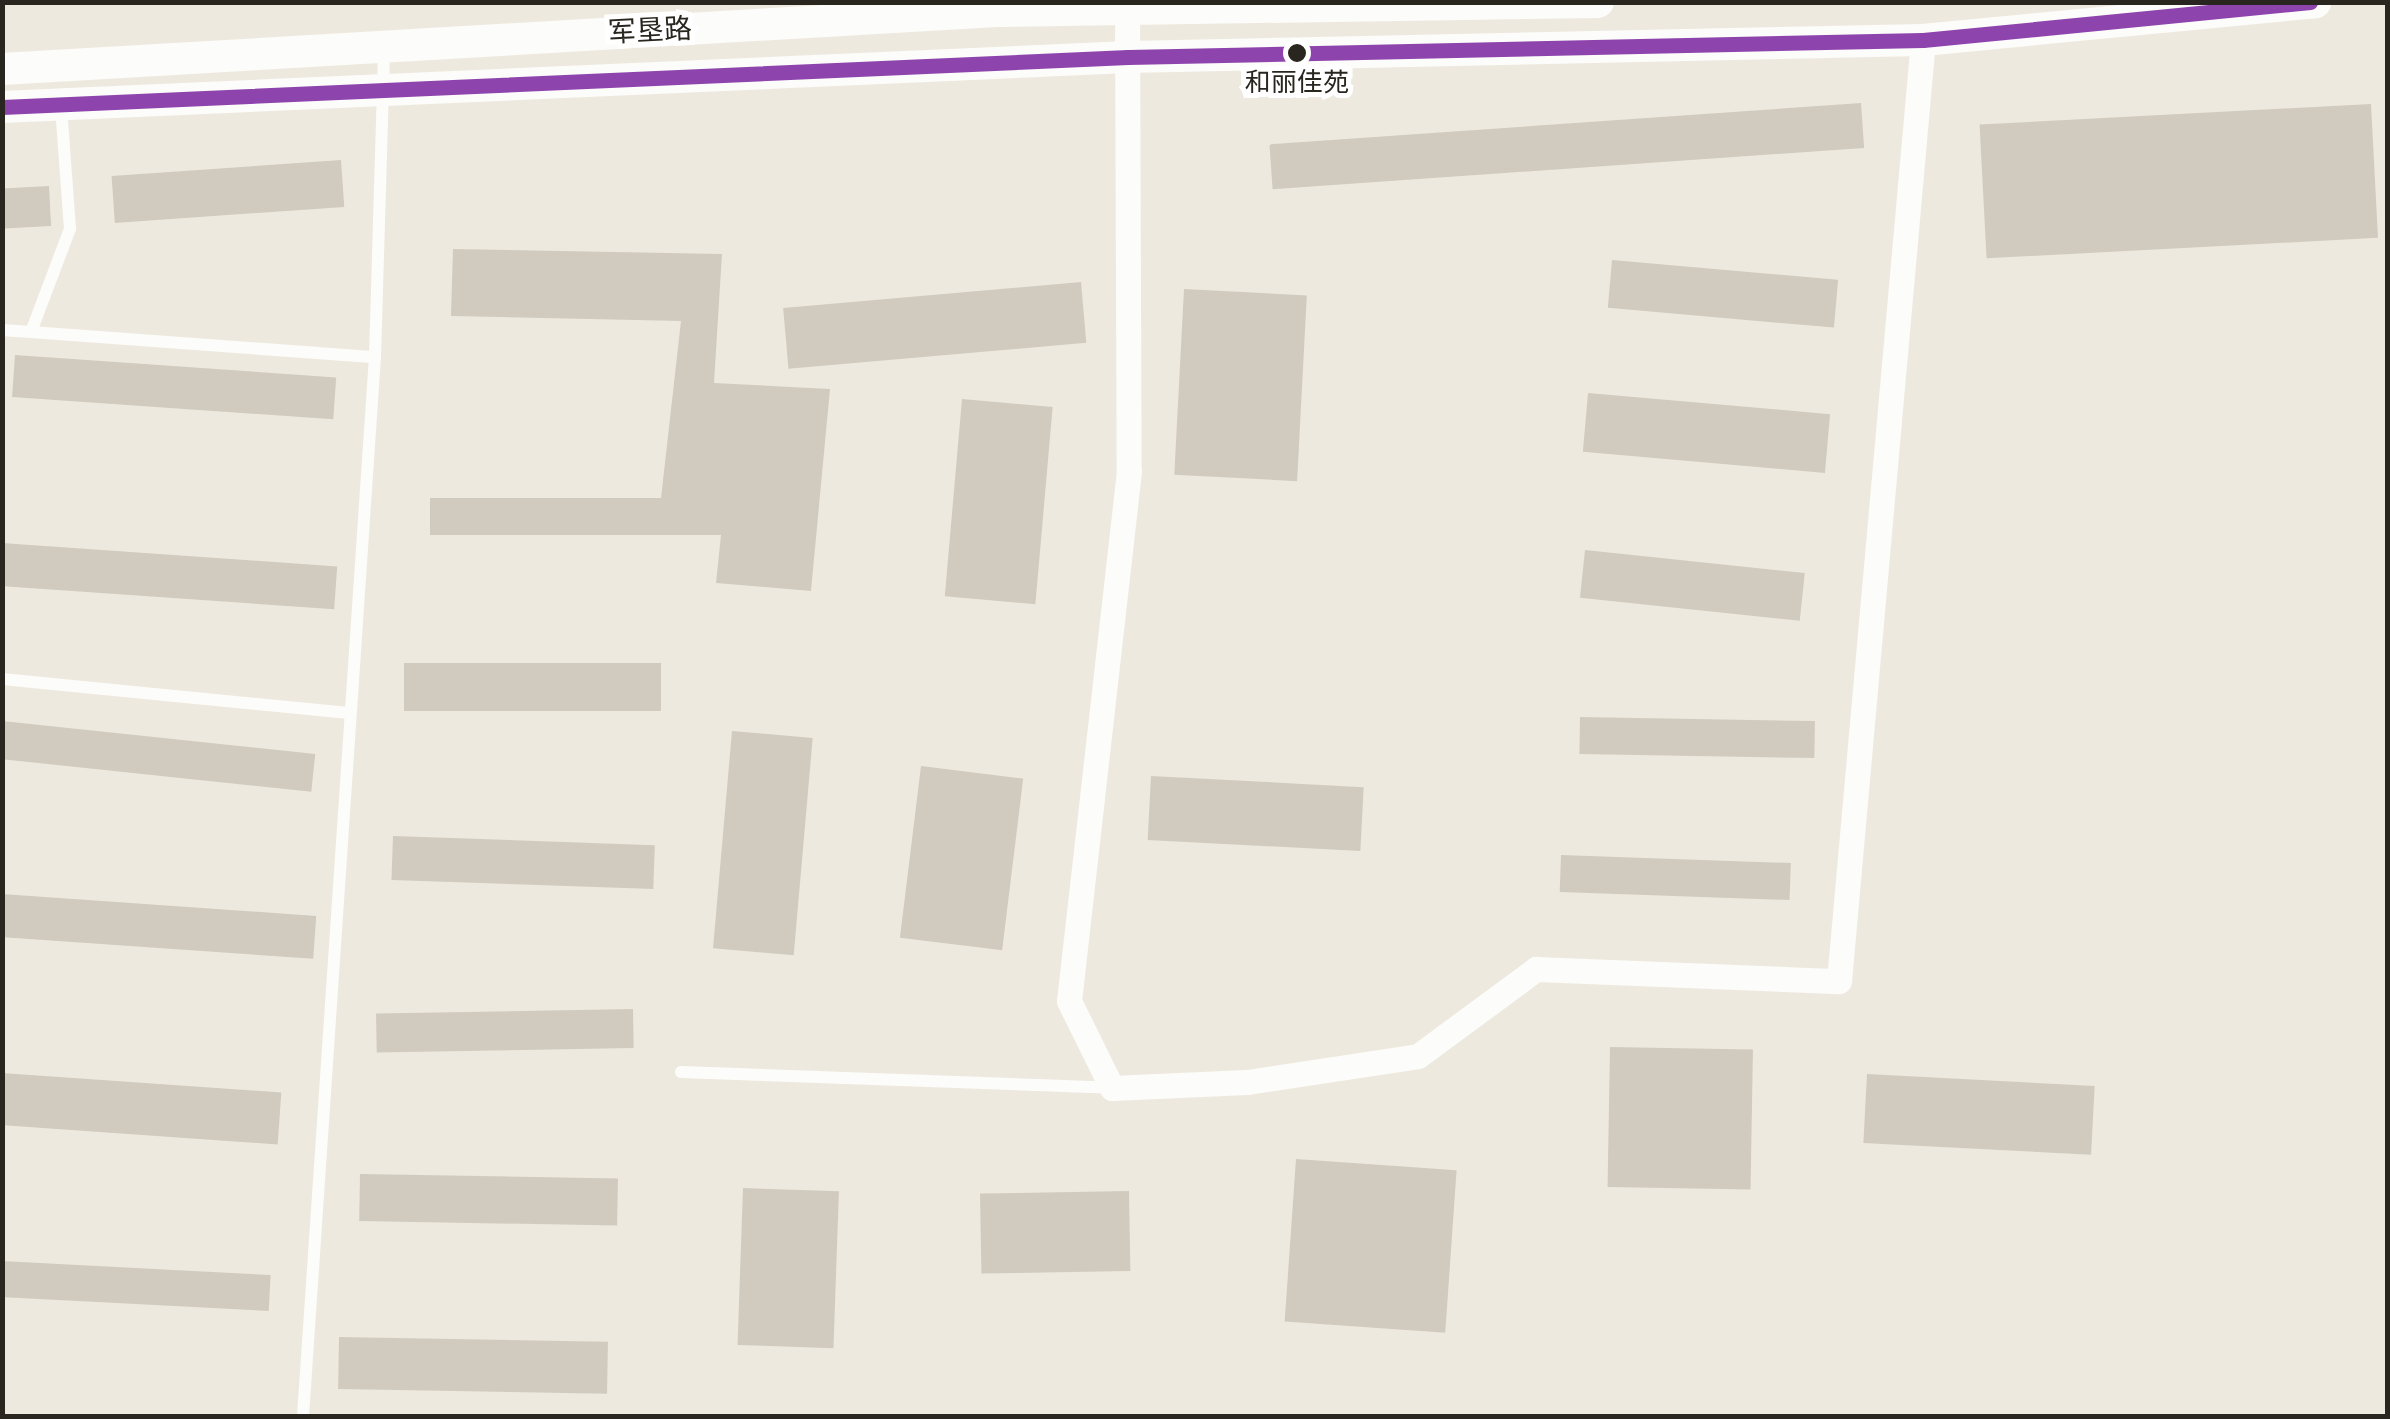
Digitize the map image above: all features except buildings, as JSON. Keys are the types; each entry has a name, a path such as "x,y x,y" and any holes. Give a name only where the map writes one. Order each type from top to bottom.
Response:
{"street":[{"name":"军垦路","path":"2,69 996,11 1598,2"},
{"name":"军垦路","path":"2,107 388,86 1128,58 1923,40 2316,2"},
{"path":"1128,8 1128,471 1070,1001 1112,1088 1247,1082 1418,1056 1536,969 1839,981 1923,40"}],"lane":[{"path":"303,1416 346,713 376,357 388,86 384,48"},
{"path":"31,332 70,229 61,105"},
{"path":"2,330 376,357"},
{"path":"2,679 346,713"},
{"path":"681,1072 1112,1088"}],"transit line":[{"path":"2,107 1128,57 1923,40 2310,2"}],"place":[{"name":"和丽佳苑","path":"1297,53"}]}
